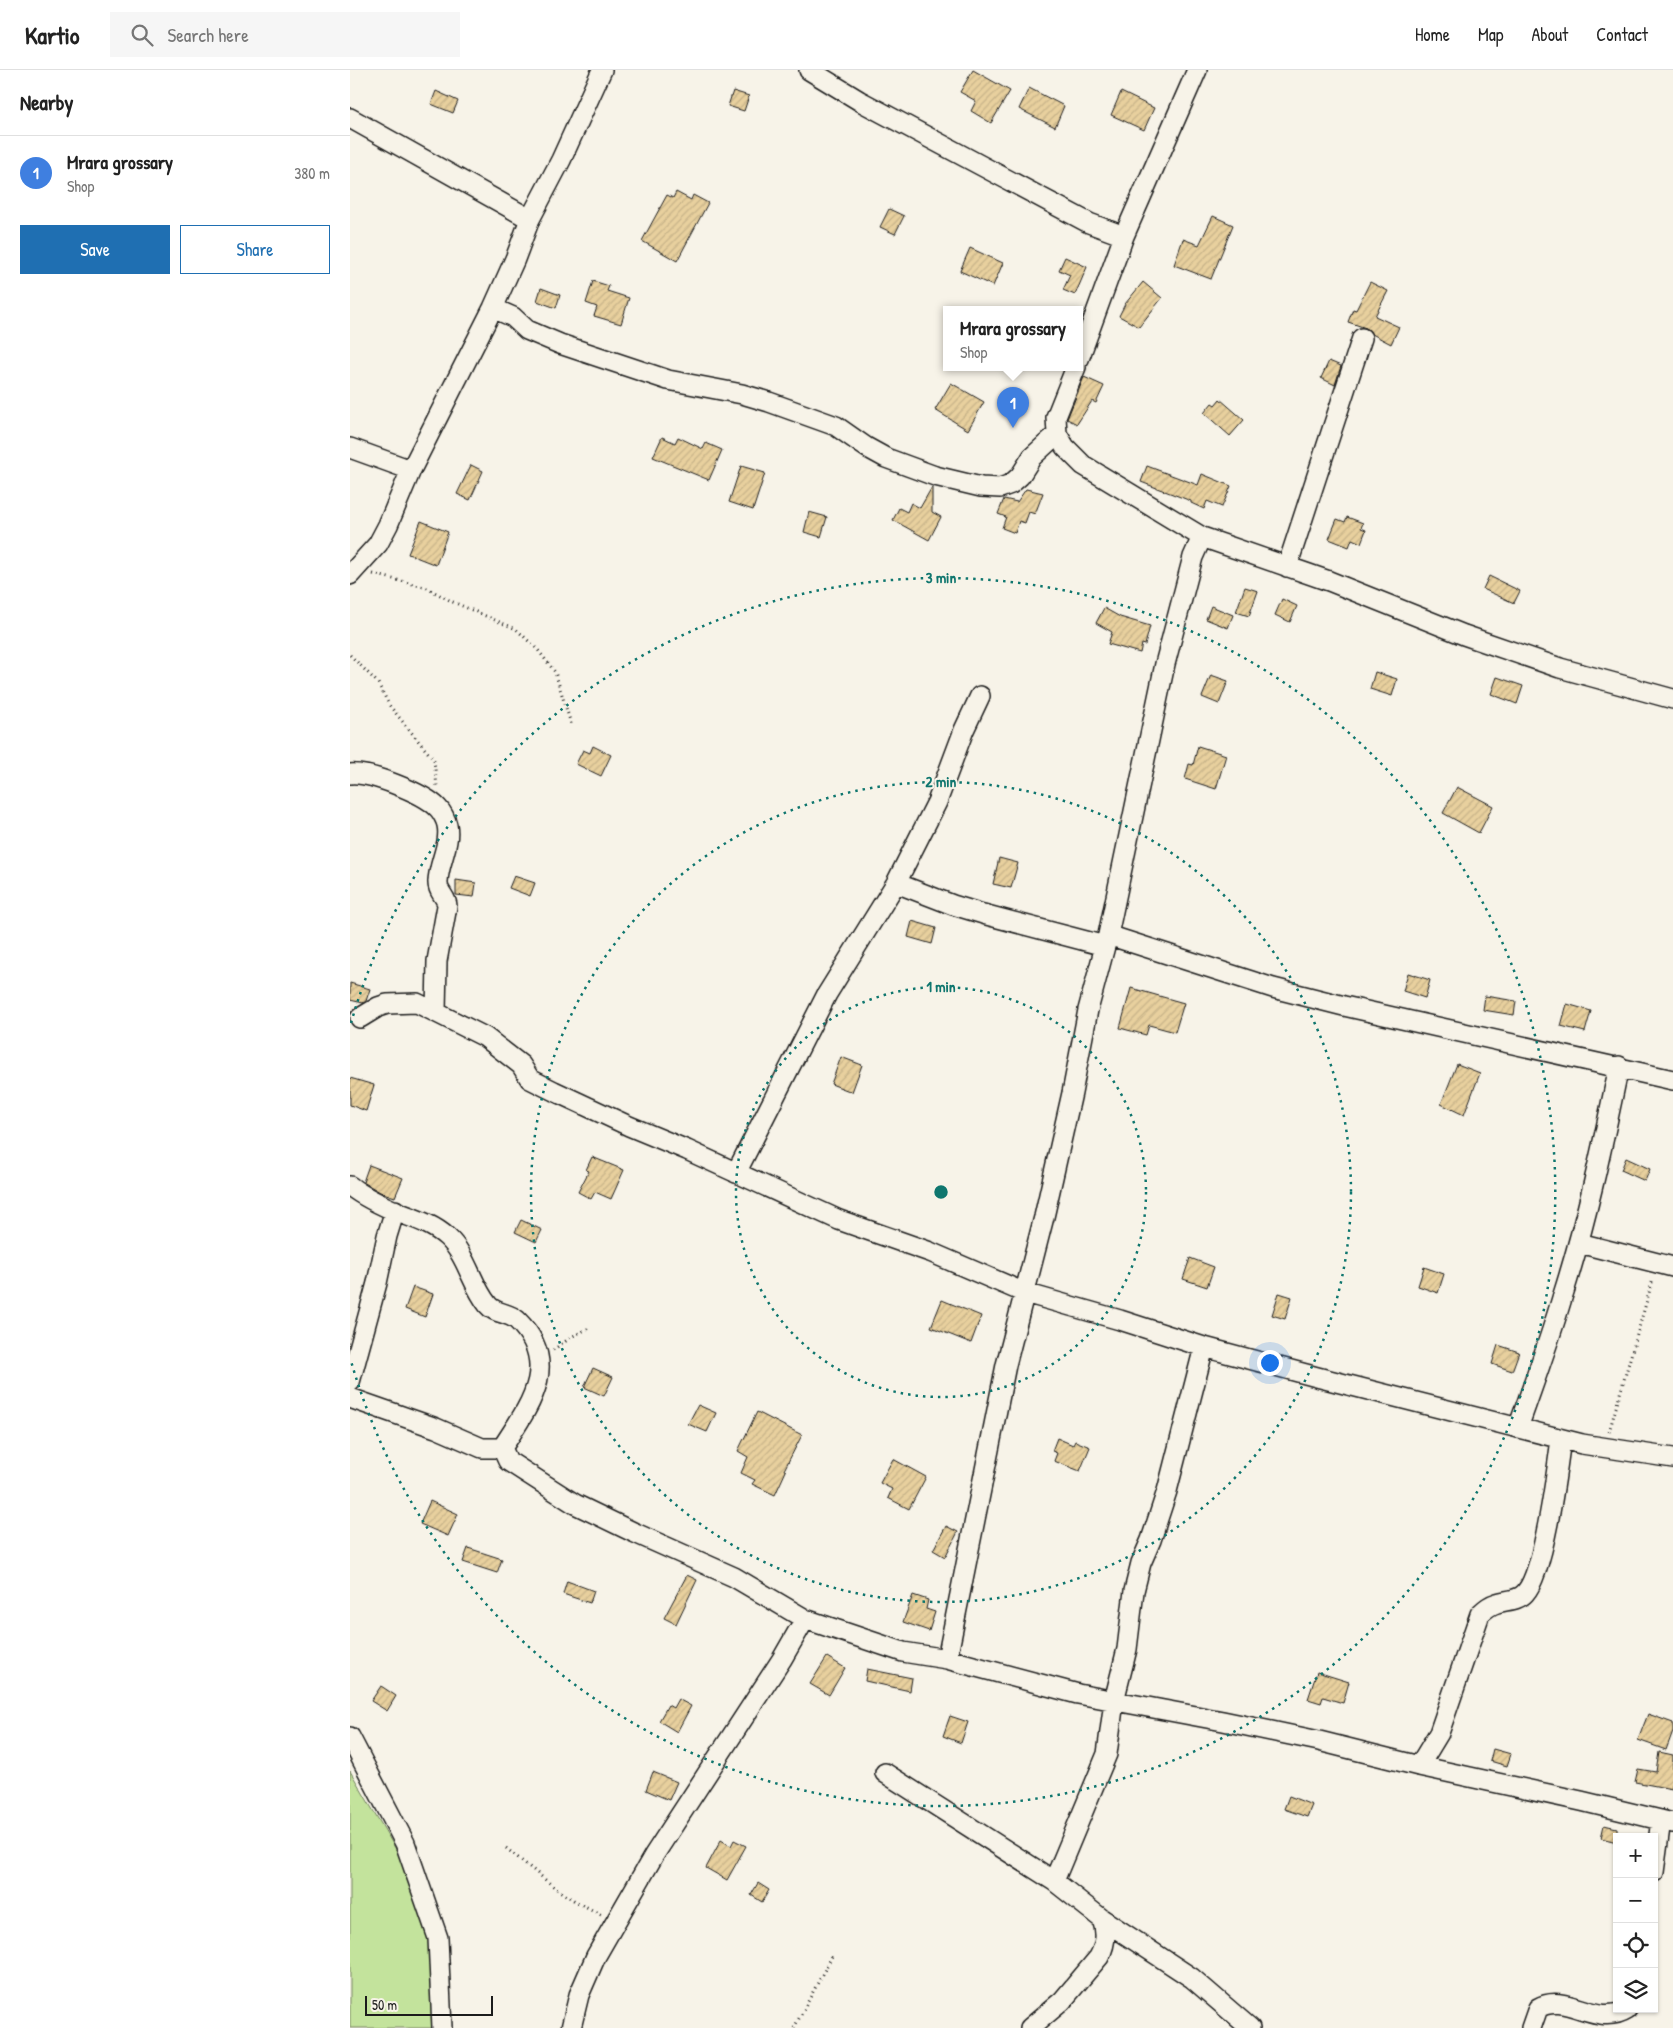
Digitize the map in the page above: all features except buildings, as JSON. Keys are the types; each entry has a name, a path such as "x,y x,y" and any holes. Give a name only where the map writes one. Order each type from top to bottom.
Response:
{"street":[{"path":"353,573 378,544 388,525 411,470 493,308 516,259 530,219 561,160 602,70"},
{"path":"809,70 860,101 1088,223 1124,236"},
{"path":"1083,348 1124,236 1197,70"},
{"path":"350,118 530,219"},
{"path":"493,308 512,317 527,330 560,344 668,380 742,394 769,402 836,426 866,447 886,458 935,476 981,487 1000,488 1011,484 1020,476 1032,457 1057,434"},
{"path":"1287,567 1362,338"},
{"path":"1074,371 1056,418 1057,434 1065,448 1083,465 1202,537 1329,581 1464,635 1560,668 1673,699"},
{"path":"350,448 411,470"},
{"path":"948,1659 1006,1364 1025,1293 1072,1093 1088,1010 1107,940 1167,656 1193,557 1202,537"},
{"path":"736,1173 827,994 896,883 937,802 964,730 980,696"},
{"path":"350,774 360,773 419,795 440,809 447,826 446,844 438,884 440,894 447,902 447,906 437,961 436,1012"},
{"path":"896,883 953,905 983,914 1107,940 1282,990 1420,1024 1619,1066 1673,1080"},
{"path":"360,1018 378,1007 400,1003 417,1004 466,1026 500,1047 521,1066 530,1079 629,1126 839,1220 899,1240 1025,1293 1120,1320 1204,1347 1560,1439 1673,1458"},
{"path":"1518,1428 1579,1243 1619,1066"},
{"path":"350,1186 360,1194 437,1229 454,1243 487,1304 518,1321 530,1337 539,1355 540,1362 534,1393 522,1418 502,1448"},
{"path":"350,1382 378,1283 387,1236 395,1210"},
{"path":"1579,1243 1665,1266"},
{"path":"1054,1882 1107,1754 1114,1701 1127,1649 1134,1591 1167,1491 1204,1347"},
{"path":"350,1398 436,1428 482,1448 502,1448"},
{"path":"1419,1766 1439,1733 1480,1614 1496,1603 1511,1601 1524,1594 1530,1587 1546,1530 1560,1439"},
{"path":"502,1448 508,1461 575,1504 734,1577 805,1619 903,1652 948,1659 1078,1694 1319,1741 1419,1766 1667,1821 1658,1856"},
{"path":"571,2028 580,1995 596,1956 654,1856 777,1667 805,1619"},
{"path":"350,1737 404,1843 438,1938 442,2028"},
{"path":"884,1772 1054,1882 1102,1918 1192,1978 1250,2028"},
{"path":"1030,2028 1062,2001 1099,1957 1106,1936 1102,1918"},
{"path":"1531,2028 1538,2008 1548,2004 1602,2017 1619,2016 1622,2013"}],"path":[{"path":"353,573 425,587 516,629 538,650 555,672 571,724"},
{"path":"350,655 378,683 389,705 434,760 440,809"},
{"path":"1605,1447 1665,1266"},
{"path":"540,1362 539,1366 549,1353 560,1344 589,1328"},
{"path":"506,1848 575,1901 615,1923"},
{"path":"794,2028 832,1956"}],"green space":[{"path":"350,1771 438,1921 447,2028 350,2028"}],"place":[{"name":"Mrara grossary","path":"1013,428"}]}
